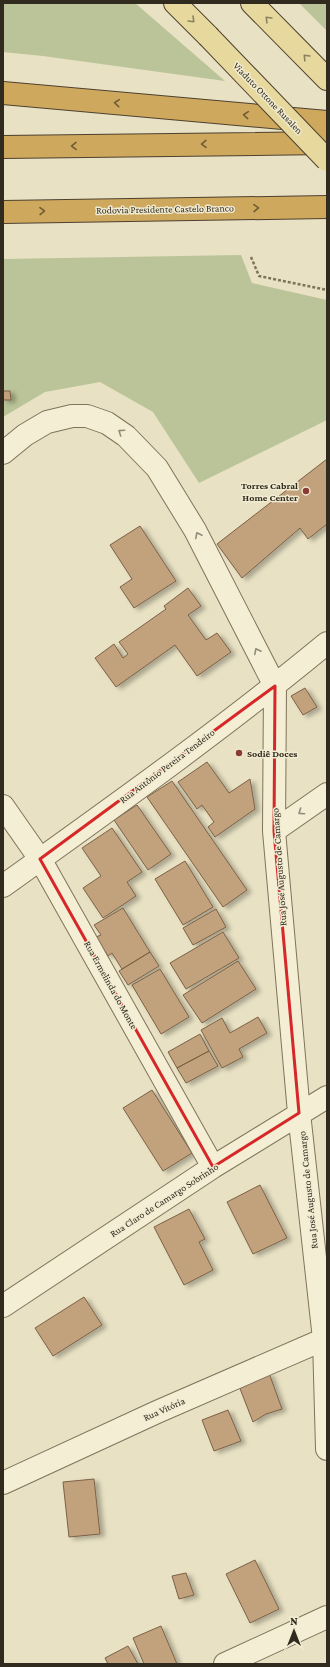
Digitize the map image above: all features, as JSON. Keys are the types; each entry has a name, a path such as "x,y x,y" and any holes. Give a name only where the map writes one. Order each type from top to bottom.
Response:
{"highway":[{"path":"3,92 327,122"},
{"path":"3,147 327,143"},
{"name":"Rodovia Presidente Castelo Branco","path":"3,212 327,207"}],"main road":[{"name":"Viaduto Ottone Rusalen","path":"175,3 327,160"},
{"path":"252,3 327,80"}],"street":[{"name":"Rua José Augusto de Camargo","path":"3,453 25,435 47,422 72,416 87,416 106,423 126,436 157,468 196,530 275,686 274,830 299,1113 326,1338 327,1449"},
{"name":"Rua Antônio Pereira Tendeiro","path":"3,886 275,686 327,642"},
{"path":"274,830 327,794"},
{"name":"Rua Ermelinda do Monte","path":"3,806 40,859 213,1167"},
{"name":"Rua Claro de Camargo Sobrinho","path":"3,1306 213,1167 327,1096"},
{"name":"Rua Vitória","path":"3,1483 157,1412 326,1338"},
{"path":"225,1664 327,1617"}],"path":[{"path":"252,257 258,276 327,290"}],"highlighted area":[{"path":"275,686 274,831 299,1113 213,1167 40,859"}],"green space":[{"path":"3,3 135,3 225,81 43,56 3,52"},
{"path":"299,3 327,3 327,31"},
{"path":"241,255 252,283 327,300 327,420 199,483 153,412 100,382 45,392 3,417 3,259"}],"building":[{"path":"3,391 10,391 11,400 3,400"},
{"name":"Torres Cabral Home Center","path":"327,459 327,524 308,539 300,528 242,578 217,544"},
{"path":"140,526 176,581 134,608 120,587 132,579 110,545"},
{"path":"188,588 201,606 188,615 206,640 217,633 231,652 197,676 175,645 116,687 95,658 114,644 123,658 128,654 119,642 166,609 164,606"},
{"path":"305,688 317,707 303,715 291,696"},
{"path":"207,762 229,793 250,779 255,809 215,837 208,827 214,822 202,805 197,809 178,782"},
{"path":"172,781 247,890 223,907 147,797"},
{"path":"137,805 171,854 148,870 114,820"},
{"path":"112,828 142,872 127,882 136,896 103,918 83,888 101,876 82,848"},
{"path":"185,861 213,907 183,925 155,879"},
{"path":"123,908 150,952 122,969 112,953 108,956 96,937 101,935 94,925"},
{"path":"216,909 226,927 193,945 183,928"},
{"path":"223,932 239,958 186,989 170,963"},
{"path":"150,952 159,966 128,985 119,971"},
{"path":"238,961 256,989 202,1023 183,995"},
{"path":"160,969 189,1017 161,1034 132,985"},
{"path":"258,1017 267,1033 239,1049 243,1057 222,1068 201,1030 222,1018 230,1033"},
{"path":"200,1034 209,1051 177,1068 168,1052"},
{"path":"209,1051 218,1066 186,1083 177,1068"},
{"path":"152,1090 192,1153 163,1171 123,1108"},
{"path":"260,1185 287,1238 253,1254 227,1202"},
{"path":"189,1209 205,1239 199,1242 213,1270 184,1285 154,1227"},
{"path":"84,1297 102,1325 53,1356 35,1328"},
{"path":"269,1373 282,1409 266,1414 253,1422 239,1386"},
{"path":"228,1410 241,1441 214,1451 202,1420"},
{"path":"94,1479 100,1534 69,1537 63,1482"},
{"path":"255,1560 279,1609 250,1623 226,1574"},
{"path":"186,1573 194,1595 179,1599 172,1576"},
{"path":"161,1626 177,1664 144,1664 133,1638"},
{"path":"128,1646 138,1664 108,1664 105,1658"}],"place":[{"name":"Torres Cabral Home Center","path":"306,491"},
{"name":"Sodiê Doces","path":"239,753"}]}
